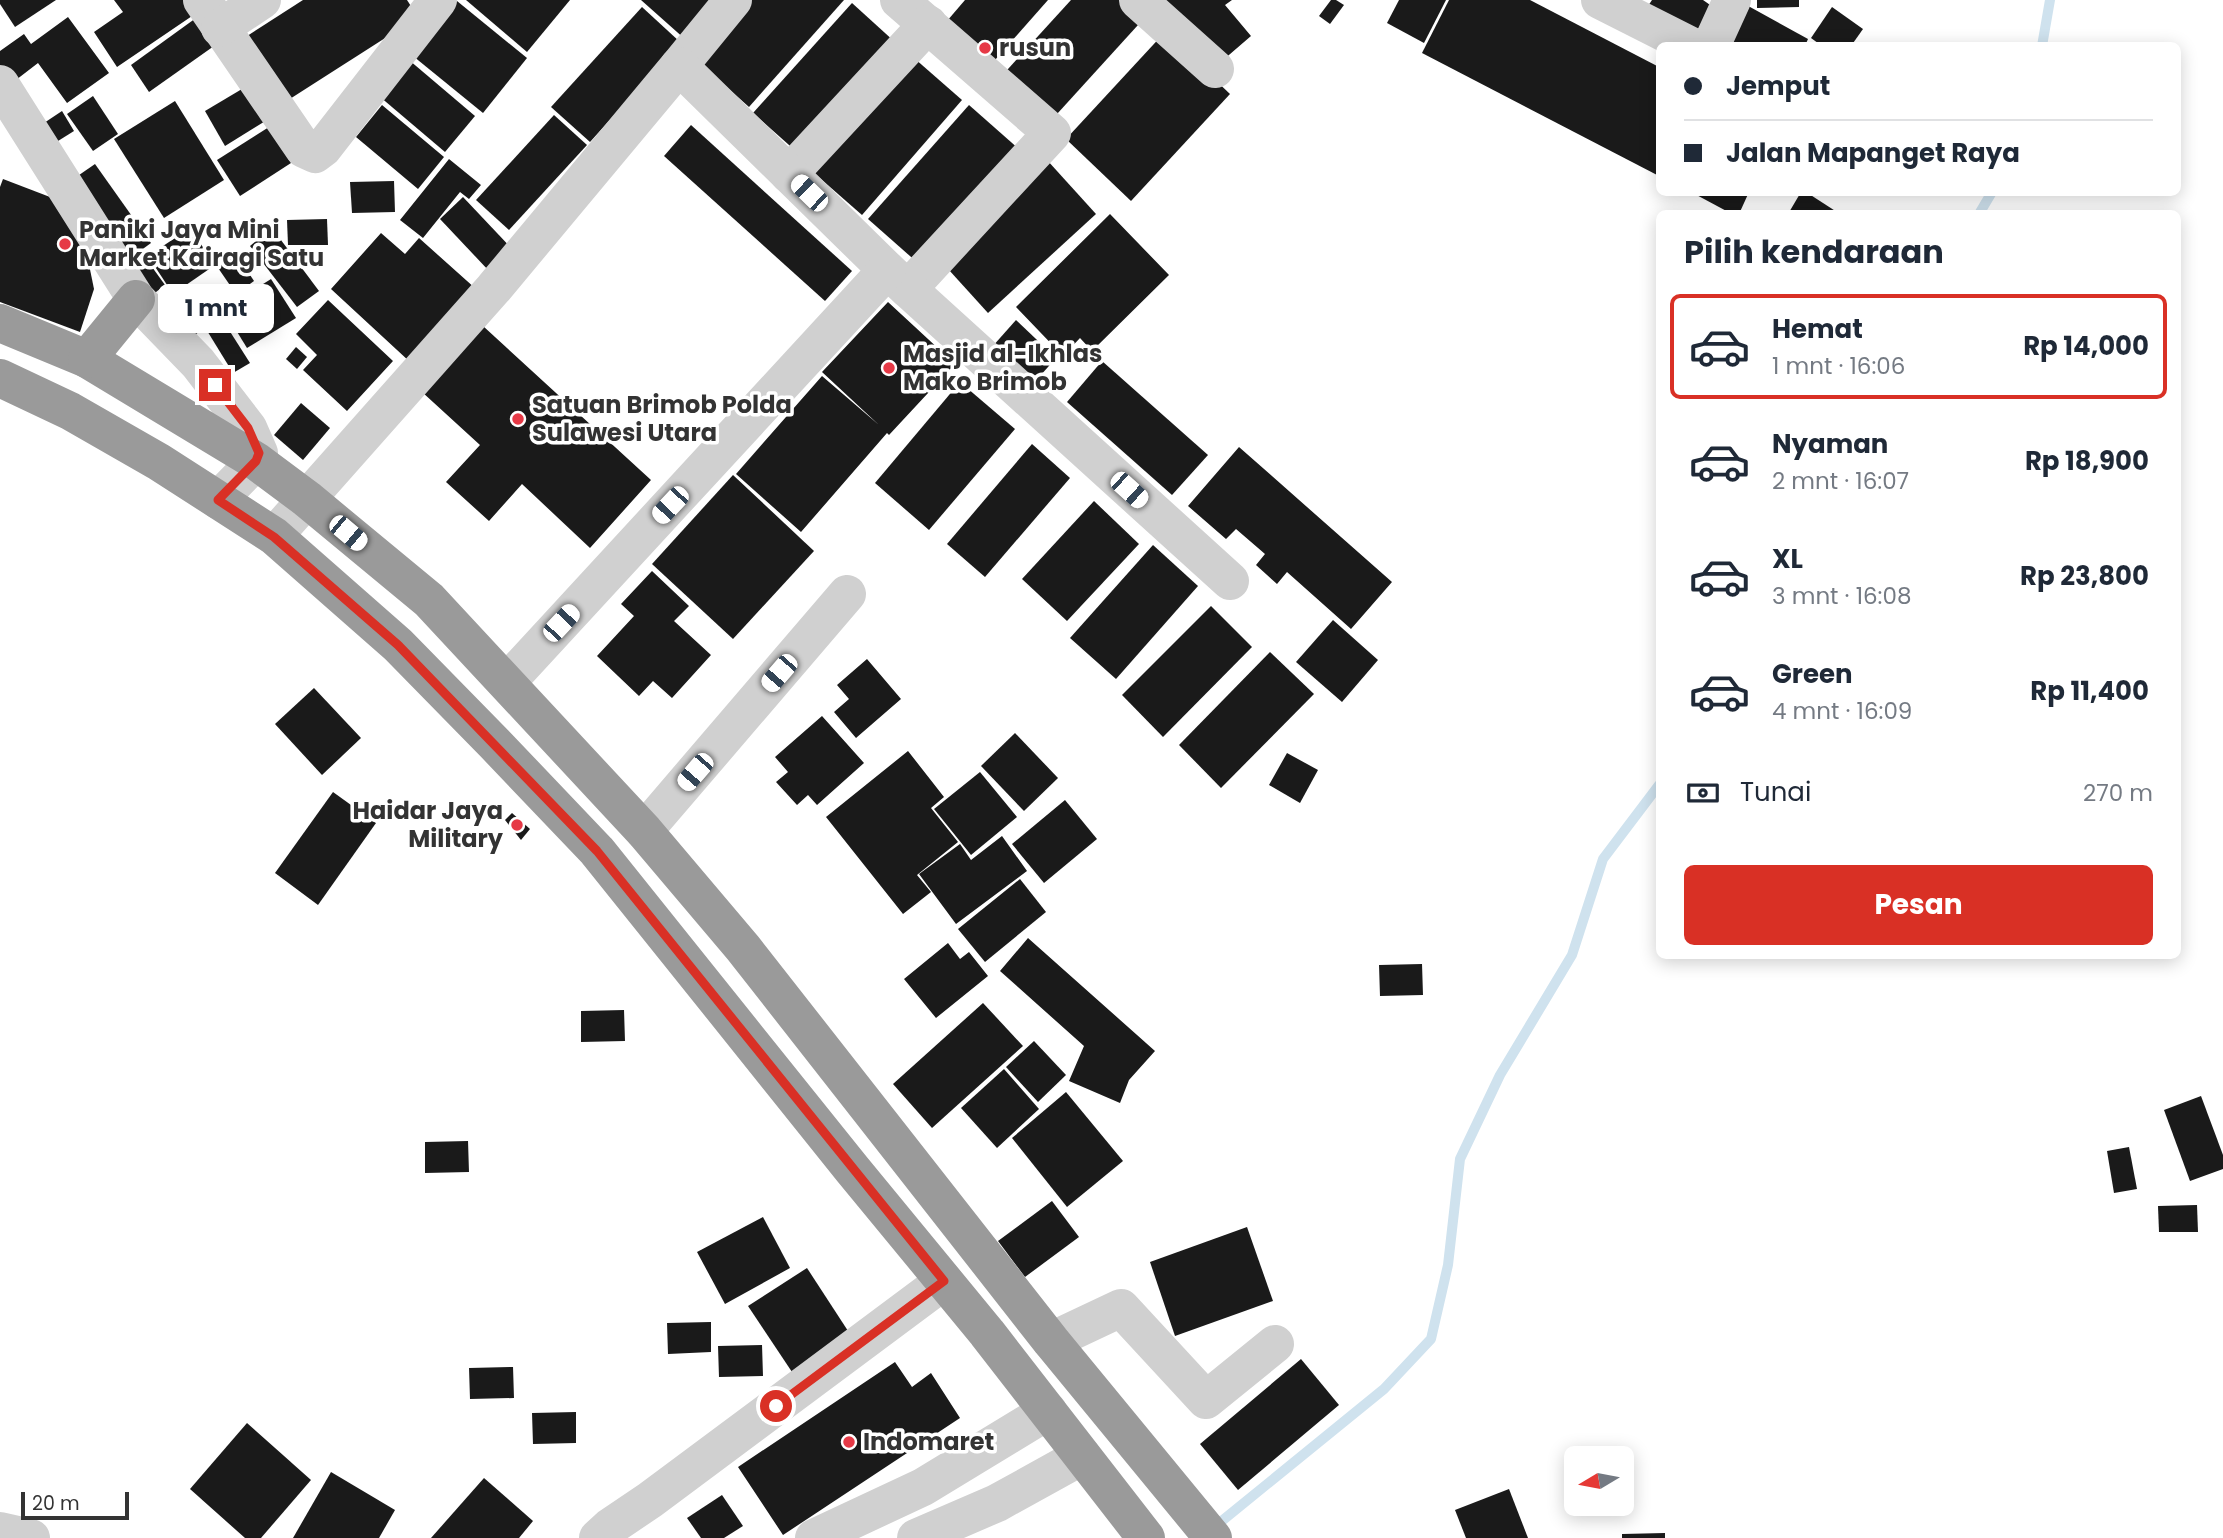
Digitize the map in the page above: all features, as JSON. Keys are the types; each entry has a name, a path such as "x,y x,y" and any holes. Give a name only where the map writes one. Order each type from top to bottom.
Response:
{"highway":[{"path":"87,359 136,299"},
{"path":"0,324 87,359 256,461 307,499 429,600 644,831 743,948 1051,1341 1213,1538"},
{"path":"0,377 159,462 274,537 398,645 597,851 1048,1411 1146,1538"}],"street":[{"path":"262,0 211,14 304,149 315,155 438,0"},
{"path":"274,537 494,288 733,0"},
{"path":"507,682 897,280 1052,133 899,0"},
{"path":"1138,0 1215,69"},
{"path":"1600,0 1683,42"},
{"path":"1714,42 1732,0"},
{"path":"789,174 928,24"},
{"path":"679,66 897,280 1230,582"},
{"path":"0,84 136,299 198,363 248,428 258,448 256,461 218,500"},
{"path":"644,831 847,594"},
{"path":"598,1538 944,1281"},
{"path":"1051,1341 1121,1308 1206,1400 1275,1344"},
{"path":"814,1538 923,1487 1048,1411"},
{"path":"916,1538 997,1503 1091,1468"},
{"path":"0,1531 31,1538"}],"building":[{"path":"0,0 56,0 15,27"},
{"path":"114,0 185,0 195,14 117,67 94,32 123,12"},
{"path":"303,0 407,0 418,17 282,104 241,40"},
{"path":"466,0 570,0 527,52"},
{"path":"641,0 721,0 686,40"},
{"path":"744,0 844,0 749,107 693,57"},
{"name":"rusun","path":"965,0 1048,0 987,69 941,28"},
{"path":"1071,0 1134,0 1148,14 1047,125 998,80"},
{"path":"1160,0 1232,0 1225,5 1251,36 1215,67"},
{"path":"1331,0 1344,5 1330,24 1319,16"},
{"path":"1399,0 1446,0 1424,43 1387,23"},
{"path":"1449,0 1530,0 1656,65 1656,174 1422,53"},
{"path":"1652,0 1703,0 1713,7 1690,42 1644,12"},
{"path":"1757,0 1799,0 1799,7 1757,8"},
{"path":"457,1 527,58 483,113 413,56"},
{"path":"1741,2 1808,39 1807,42 1727,42"},
{"path":"852,3 896,43 798,153 753,113"},
{"path":"642,7 680,42 590,142 551,107"},
{"path":"1832,7 1863,29 1854,42 1816,42 1811,38"},
{"path":"68,17 109,73 67,103 38,63 12,83 0,67 0,51 24,34 31,44"},
{"path":"196,18 214,46 149,92 131,65"},
{"path":"1165,32 1230,94 1131,201 1066,139"},
{"path":"906,51 962,100 862,215 806,166"},
{"path":"409,60 475,116 445,152 379,96"},
{"path":"247,86 267,120 225,146 205,111"},
{"path":"93,96 118,134 93,151 67,114"},
{"path":"175,101 224,180 164,218 114,139"},
{"path":"382,105 444,157 418,189 356,137"},
{"path":"969,105 1020,150 919,264 868,219"},
{"path":"62,111 74,131 50,146 38,127"},
{"path":"554,115 587,145 509,230 476,200"},
{"path":"691,125 852,271 825,301 664,156"},
{"path":"269,127 291,163 240,196 217,160"},
{"path":"449,159 481,185 469,199 460,192 423,238 400,220"},
{"path":"1047,160 1096,214 988,313 939,259"},
{"path":"95,164 151,243 125,262 69,182"},
{"path":"3,179 50,197 84,240 94,289 80,332 0,302 0,187"},
{"path":"394,181 395,212 352,213 350,182"},
{"path":"1698,196 1747,196 1741,210 1725,210"},
{"path":"1799,196 1812,196 1834,210 1790,210"},
{"path":"463,197 513,250 490,272 440,219"},
{"path":"1110,214 1169,275 1092,351 1080,338 1063,356 1016,307"},
{"path":"327,219 328,245 288,245 287,220"},
{"path":"190,228 215,265 173,294 148,256"},
{"path":"272,228 319,291 297,307 250,246"},
{"path":"381,233 405,254 419,238 476,289 410,362 331,289"},
{"path":"233,249 254,281 236,294 214,262"},
{"path":"147,260 165,285 142,303 123,277"},
{"path":"271,279 296,318 247,348 223,309"},
{"path":"193,287 215,322 188,339 166,304"},
{"path":"328,300 393,361 347,411 303,370 317,355 296,334"},
{"path":"888,302 955,364 889,435 887,433 801,532 736,474 822,376 879,425 822,372"},
{"path":"222,319 250,363 233,373 206,329"},
{"path":"1016,320 1056,358 1032,385 992,347"},
{"name":"Satuan Brimob Polda Sulawesi Utara","path":"483,326 651,480 590,548 522,484 489,521 446,482 480,445 422,392"},
{"path":"296,347 307,357 297,369 286,359"},
{"path":"1102,361 1208,455 1172,495 1067,402"},
{"path":"960,382 1015,429 929,530 875,483"},
{"path":"301,403 330,428 303,460 274,435"},
{"path":"1032,444 1070,478 985,577 947,544"},
{"path":"1239,447 1392,582 1351,629 1287,572 1277,584 1256,565 1265,554 1236,529 1226,539 1188,506"},
{"path":"733,475 814,551 733,639 652,564"},
{"path":"1094,501 1139,544 1067,621 1022,579"},
{"path":"1153,545 1198,586 1116,679 1070,638"},
{"path":"652,571 689,606 674,621 711,655 672,698 653,681 639,696 597,656 634,616 621,604"},
{"path":"1211,606 1252,647 1163,737 1122,695"},
{"path":"1333,620 1378,660 1342,702 1296,662"},
{"path":"1270,652 1314,694 1221,788 1179,745"},
{"path":"867,659 901,699 856,738 834,712 849,699 837,685"},
{"path":"314,688 361,738 322,775 275,724"},
{"path":"822,716 864,763 817,805 808,795 797,805 776,782 788,772 775,757"},
{"path":"1015,733 1058,778 1024,811 981,766"},
{"path":"908,751 944,797 931,808 958,842 917,875 931,892 903,914 826,817"},
{"path":"1287,753 1318,770 1300,803 1269,785"},
{"path":"980,772 1017,817 971,855 934,809"},
{"path":"333,792 376,823 318,905 275,873"},
{"path":"1065,800 1097,839 1044,883 1012,844"},
{"name":"Haidar Jaya Military","path":"512,813 530,829 521,840 505,820"},
{"path":"1002,836 1027,871 956,924 919,874 960,844 971,860"},
{"path":"1020,879 1046,912 985,962 958,929"},
{"path":"1028,938 1155,1051 1129,1080 1120,1103 1069,1081 1084,1046 1000,971"},
{"path":"948,943 960,959 969,952 988,976 936,1018 904,979"},
{"path":"1422,964 1423,995 1380,996 1379,965"},
{"path":"983,1003 1023,1046 932,1128 893,1084"},
{"path":"624,1010 625,1041 581,1042 581,1011"},
{"path":"1034,1041 1066,1075 1038,1102 1006,1067"},
{"path":"1004,1069 1039,1109 997,1148 961,1108"},
{"path":"1066,1092 1123,1161 1067,1207 1012,1138"},
{"path":"2201,1096 2223,1155 2223,1169 2190,1181 2164,1110"},
{"path":"468,1141 469,1172 425,1173 425,1142"},
{"path":"2129,1147 2137,1189 2114,1193 2107,1151"},
{"path":"1052,1201 1079,1237 1025,1277 998,1241"},
{"path":"2197,1205 2198,1232 2159,1232 2158,1206"},
{"path":"763,1217 790,1268 725,1304 697,1252"},
{"path":"1247,1227 1273,1301 1175,1336 1150,1262"},
{"path":"807,1268 850,1334 792,1372 748,1306"},
{"path":"711,1322 711,1352 668,1354 667,1323"},
{"path":"762,1345 763,1376 719,1377 718,1346"},
{"path":"1301,1359 1339,1405 1238,1490 1200,1444"},
{"name":"Indomaret","path":"895,1362 912,1387 931,1373 960,1418 783,1535 738,1467"},
{"path":"513,1367 514,1398 470,1399 469,1368"},
{"path":"576,1412 576,1443 533,1444 532,1413"},
{"path":"247,1423 311,1480 261,1538 245,1538 190,1489"},
{"path":"331,1472 395,1510 379,1538 293,1538"},
{"path":"484,1478 533,1521 519,1538 431,1538"},
{"path":"1509,1489 1528,1538 1466,1538 1455,1510"},
{"path":"722,1495 743,1526 724,1538 701,1538 687,1518"},
{"path":"1665,1533 1665,1538 1622,1538 1622,1534"}],"waterway":[{"path":"2043,42 2050,0"},
{"path":"1981,210 1990,196"},
{"path":"1212,1529 1384,1389 1431,1339 1448,1265 1460,1159 1500,1075 1572,955 1603,859 1656,789"}],"place":[{"name":"rusun","path":"985,48"},
{"name":"Paniki Jaya Mini Market Kairagi Satu","path":"65,244"},
{"name":"Masjid al-Ikhlas Mako Brimob","path":"889,368"},
{"name":"Satuan Brimob Polda Sulawesi Utara","path":"518,419"},
{"name":"Haidar Jaya Military","path":"517,825"},
{"name":"Indomaret","path":"849,1442"}],"route":[{"path":"215,385 248,428 259,453 256,461 218,500 274,537 398,645 597,851 944,1281 776,1406"}]}
